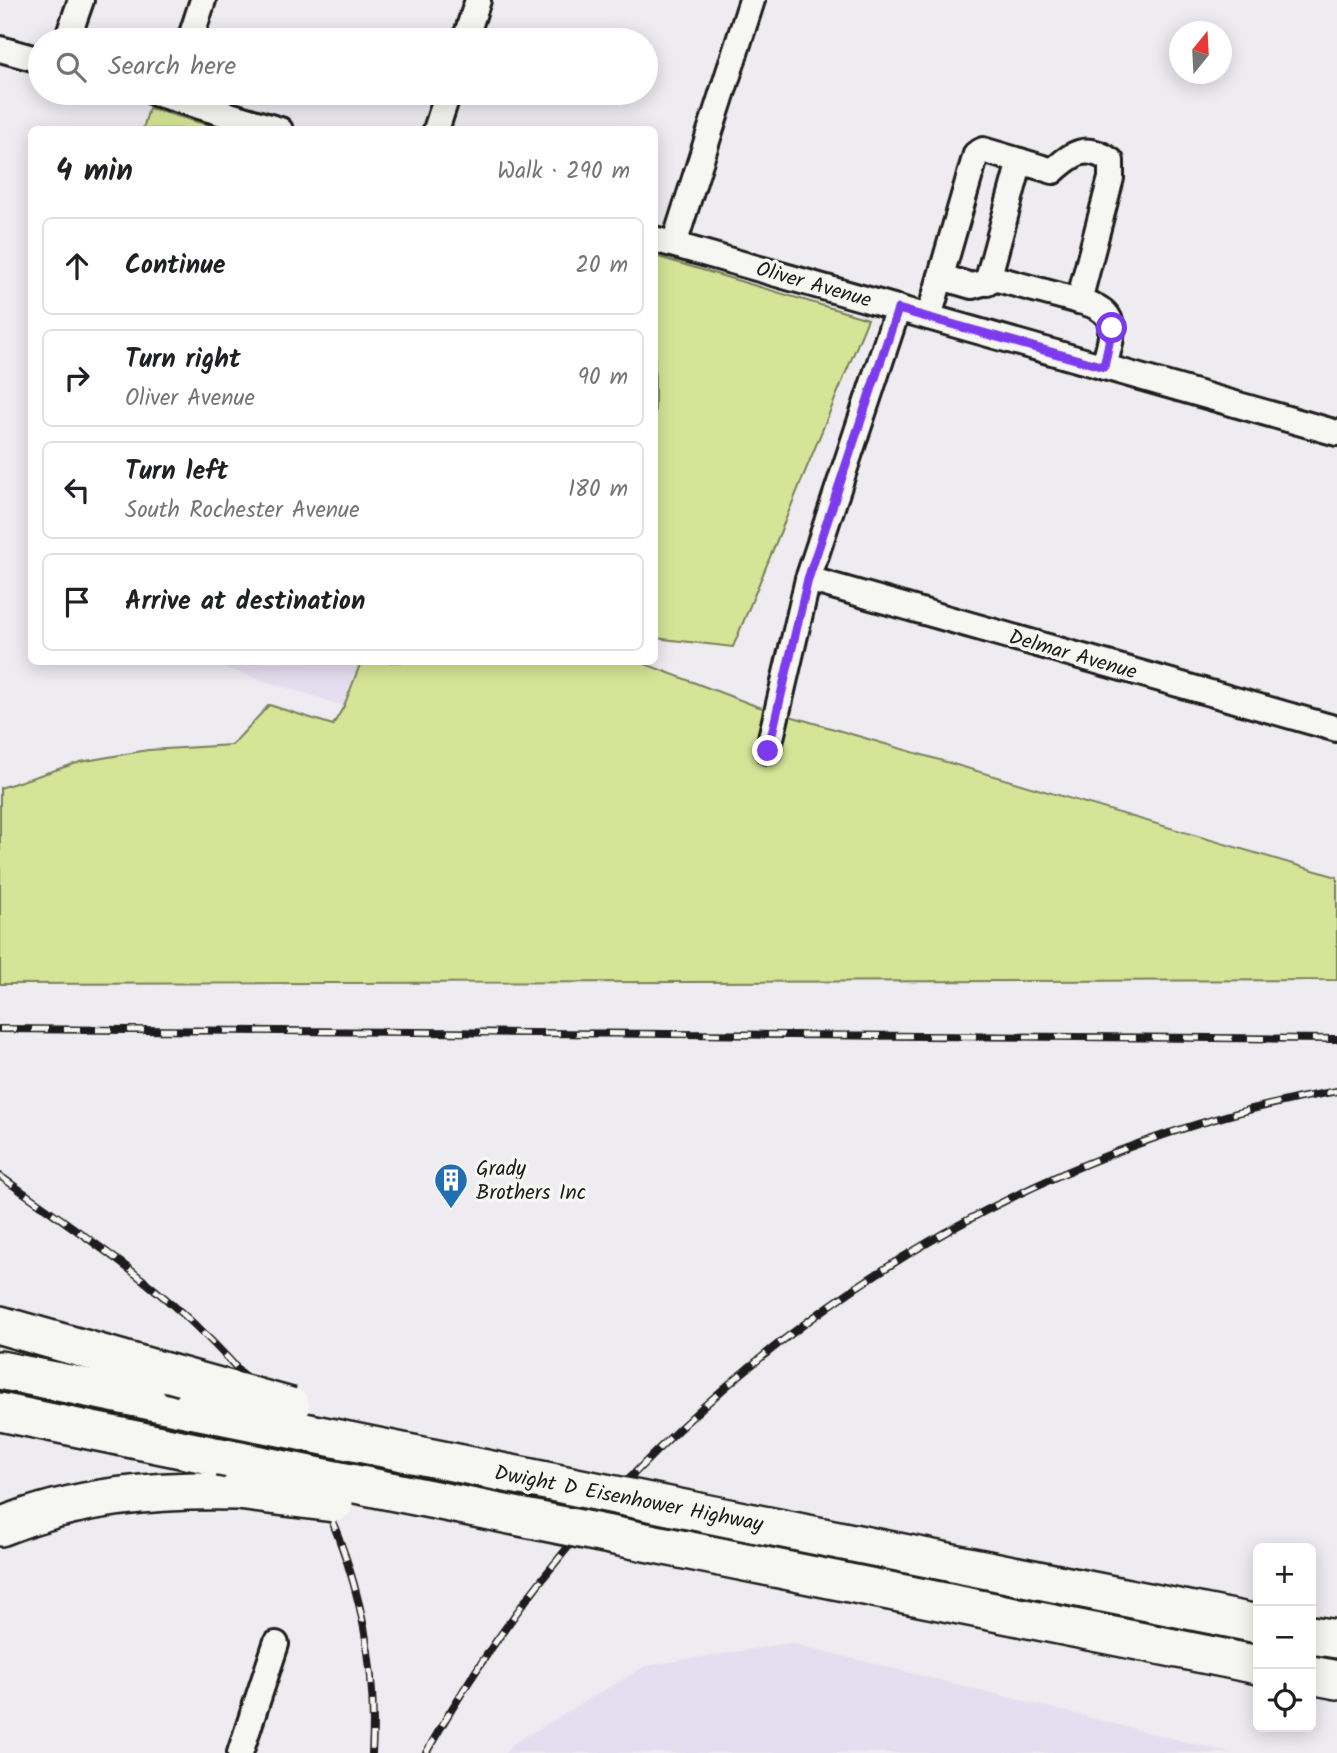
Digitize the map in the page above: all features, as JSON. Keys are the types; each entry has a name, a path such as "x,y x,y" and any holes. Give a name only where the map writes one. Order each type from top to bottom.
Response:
{"highway":[{"path":"0,1325 555,1482"},
{"name":"Dwight D Eisenhower Highway","path":"0,1370 1253,1623"},
{"name":"Dwight D Eisenhower Highway","path":"0,1412 1253,1664"},
{"path":"0,1527 63,1507 120,1495 165,1491 238,1491 561,1526"},
{"path":"1316,1636 1337,1639"},
{"path":"1316,1676 1337,1680"}],"street":[{"path":"71,28 81,0"},
{"path":"194,28 203,0"},
{"path":"469,28 478,0"},
{"path":"664,242 752,0"},
{"path":"0,49 28,57"},
{"path":"202,105 267,126"},
{"path":"437,126 444,105"},
{"path":"929,317 976,154 983,150 1053,171 1070,156 1082,150 1101,154 1111,161 1111,178 1079,301"},
{"path":"987,283 1020,161"},
{"name":"Oliver Avenue","path":"664,242 1337,433"},
{"path":"941,277 972,286 997,279 1098,305 1109,316 1112,328 1104,367"},
{"path":"768,751 808,579 898,309"},
{"name":"Delmar Avenue","path":"808,579 1337,729"},
{"path":"240,1753 276,1644"}],"shaded area":[{"path":"215,665 360,665 344,706"},
{"path":"791,1643 1231,1753 505,1753 511,1745 646,1666"}],"green space":[{"path":"149,108 212,126 144,126"},
{"path":"658,257 868,319 733,647 658,638"},
{"path":"360,665 648,665 756,706 1337,877 1337,980 0,984 0,788 80,762 148,750 232,745 269,705 333,725 344,706"}],"railway":[{"path":"0,1029 1337,1039"},
{"path":"426,1753 503,1631 594,1517 696,1413 809,1321 930,1241 1060,1175 1196,1125 1337,1091"},
{"path":"0,1176 115,1258 196,1326 257,1392 289,1437 316,1486 338,1536 355,1589 367,1643 372,1698 372,1753"}],"place":[{"name":"Grady Brothers Inc","path":"451,1210"}],"route":[{"path":"768,751 808,579 898,309 1104,367 1112,328"}]}
